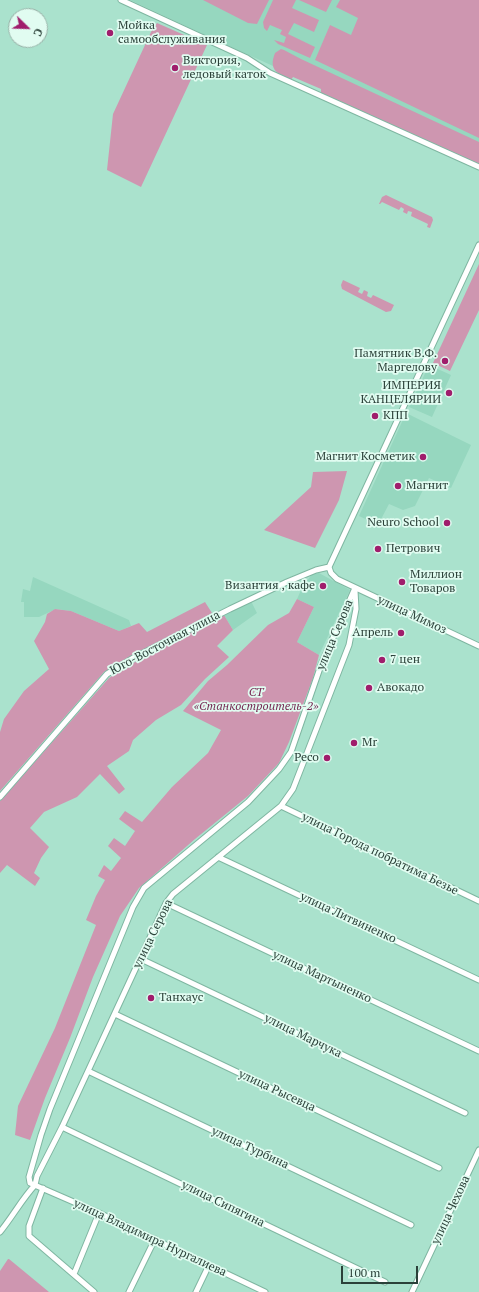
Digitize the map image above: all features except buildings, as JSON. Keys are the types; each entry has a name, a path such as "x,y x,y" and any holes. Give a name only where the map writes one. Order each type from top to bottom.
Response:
{"street":[{"path":"121,0 247,58 270,73 479,167"},
{"path":"329,567 479,245"},
{"name":"улица Мимоз","path":"329,567 331,573 336,579 479,646"},
{"name":"Юго-Восточная улица","path":"0,797 107,674 135,657 236,606 294,579 316,570 329,567"},
{"name":"улица Серова","path":"355,588 356,609 349,645 292,789 281,806 173,894 166,903 62,1127 37,1176 35,1185 30,1183 29,1177 50,1109 133,907 144,888 248,802 279,769 291,752 321,666 355,588"},
{"name":"улица Города побратима Безье","path":"281,806 479,901"},
{"name":"улица Литвиненко","path":"218,857 479,980"},
{"name":"улица Мартыненко","path":"166,903 479,1052"},
{"name":"улица Марчука","path":"141,959 465,1113"},
{"name":"улица Рысевца","path":"115,1014 439,1168"},
{"name":"улица Турбина","path":"88,1071 411,1225"},
{"name":"улица Сипягина","path":"62,1127 385,1282"},
{"name":"улица Чехова","path":"412,1292 479,1150"},
{"path":"0,1232 28,1192 35,1185"},
{"name":"улица Владимира Нургалиева","path":"35,1185 99,1213 265,1292"},
{"path":"43,1188 29,1226 29,1236 94,1292"},
{"path":"74,1274 99,1213"},
{"path":"129,1292 154,1239"},
{"path":"196,1292 209,1265"}],"shaded area":[{"path":"130,0 479,0 479,160 216,40"},
{"path":"429,365 451,375 432,417 409,407"},
{"path":"406,413 471,445 451,488 429,478 415,506 403,510 389,504 378,525 359,516"},
{"path":"319,573 350,590 319,655 297,642 314,607 297,599 302,588 312,574"},
{"path":"33,577 129,620 131,626 119,631 71,611 56,609 39,617 24,617 24,602 21,602 23,589 30,591"},
{"path":"251,601 257,613 233,630 224,615"}],"green space":[{"path":"203,0 269,0 257,24 248,23"},
{"path":"273,0 296,0 292,8 319,20 314,32 294,23 288,34 315,47 310,58 278,44 274,40 284,43 286,37 280,34 282,30 270,25 267,31 264,28 263,22"},
{"path":"299,0 332,0 326,12"},
{"path":"340,0 479,0 479,138 315,60 330,25 351,35 358,18 336,7"},
{"path":"157,23 207,45 141,187 107,170 113,114 151,32"},
{"path":"281,49 479,142 479,165 321,93 321,89 293,77 291,80 278,73 274,68 273,59 275,53"},
{"path":"386,195 432,217 433,220 430,228 427,227 428,224 411,216 412,212 408,211 407,214 403,212 404,209 401,207 399,210 382,202 379,204 382,197"},
{"path":"479,264 479,310 450,371 433,363"},
{"path":"343,280 360,288 358,292 362,294 364,290 368,292 367,296 371,298 373,295 394,305 391,311 386,312 342,289 341,285"},
{"path":"347,471 339,500 315,548 264,530 311,487 313,472"},
{"name":"СТ «Станкостроитель-2»","path":"297,599 314,607 297,642 319,655 313,678 289,742 279,763 248,796 195,839 139,888 120,916 93,977 30,1140 15,1135 18,1106 55,1028 96,925 86,920 96,896 105,880 98,876 104,865 111,871 121,858 108,846 114,838 125,846 135,831 119,819 125,811 142,822 172,787 208,753 221,730 183,711 208,681 227,665 268,625 289,613"},
{"path":"205,602 212,613 104,672 0,791 0,732 4,719 24,691 49,669 34,641 45,622 47,614 55,609 71,611 119,631 139,623 147,632"},
{"path":"224,615 233,630 217,646 229,657 205,679 181,705 156,720 133,740 129,751 107,766 125,789 119,794 100,774 77,797 44,812 30,828 49,847 41,858 34,873 40,878 35,886 7,865 0,873 0,801 109,678 146,656"},
{"path":"8,1259 49,1292 0,1292 0,1271"}],"place":[{"name":"Мойка самообслуживания","path":"110,33"},
{"name":"Виктория, ледовый каток","path":"175,68"},
{"name":"Памятник В.Ф. Маргелову","path":"445,361"},
{"name":"ИМПЕРИЯ КАНЦЕЛЯРИИ","path":"449,393"},
{"name":"КПП","path":"375,416"},
{"name":"Магнит Косметик","path":"423,457"},
{"name":"Магнит","path":"398,486"},
{"name":"Neuro School","path":"447,523"},
{"name":"Петрович","path":"378,549"},
{"name":"Миллион Товаров","path":"402,582"},
{"name":"Византия , кафе","path":"323,586"},
{"name":"Апрель","path":"401,633"},
{"name":"7 цен","path":"382,660"},
{"name":"Авокадо","path":"369,688"},
{"name":"Mr","path":"354,743"},
{"name":"Ресо","path":"327,758"},
{"name":"Танхаус","path":"151,998"}]}
